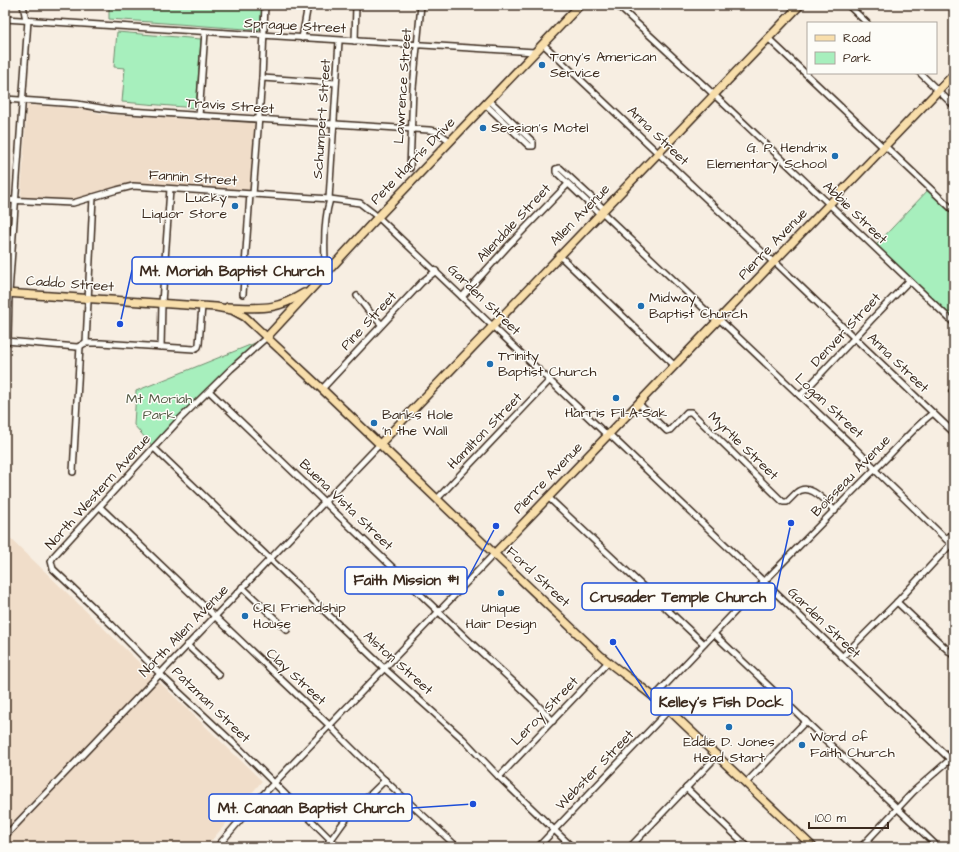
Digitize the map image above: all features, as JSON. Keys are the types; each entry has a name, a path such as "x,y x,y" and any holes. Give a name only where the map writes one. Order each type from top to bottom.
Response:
{"main road":[{"name":"Pete Harris Drive","path":"267,337 378,216 580,5"},
{"name":"Allen Avenue","path":"380,444 800,5"},
{"name":"Pierre Avenue","path":"494,554 954,74"},
{"path":"216,307 275,307 291,301 313,287"},
{"name":"Caddo Street","path":"7,293 216,307 232,310 241,315 267,337"},
{"name":"Ford Street","path":"267,337 608,662 655,696 813,847"}],"street":[{"path":"23,5 27,20 15,201 7,293 6,341 80,346 86,343 194,349 198,347 199,344 202,306"},
{"path":"243,294 262,78 265,5"},
{"path":"302,38 308,5"},
{"path":"355,41 356,5"},
{"name":"Lawrence Street","path":"410,168 414,68 421,5"},
{"name":"Abbie Street","path":"617,5 954,323"},
{"path":"848,5 866,22"},
{"name":"Sprague Street","path":"5,19 417,46 535,52"},
{"path":"199,116 205,32"},
{"path":"768,38 954,211"},
{"name":"Schumpert Street","path":"326,260 324,231 329,199 339,40"},
{"name":"Anna Street","path":"543,44 954,433"},
{"path":"921,74 954,106"},
{"path":"262,78 336,83"},
{"name":"Travis Street","path":"5,99 77,104 113,110 436,131 450,141"},
{"path":"487,102 532,142 533,146 529,146 487,102"},
{"name":"Logan Street","path":"602,212 568,184 556,172 557,168 560,168 602,212 872,464 875,470 952,545"},
{"name":"Allendale Street","path":"462,296 568,184"},
{"name":"Fannin Street","path":"5,200 73,204 132,186 355,202 360,203 378,216"},
{"path":"161,346 162,303 170,189"},
{"path":"86,343 93,197"},
{"name":"Garden Street","path":"378,216 842,657 953,760"},
{"path":"560,256 674,365"},
{"name":"Pine Street","path":"322,388 381,324 422,282 436,271"},
{"name":"Denver Street","path":"800,396 910,281"},
{"path":"357,296 367,310 381,324"},
{"name":"North Western Avenue","path":"51,563 53,557 180,419 231,369 267,337"},
{"path":"73,472 80,346"},
{"name":"Hamilton Street","path":"437,499 550,380"},
{"name":"Buena Vista Street","path":"209,391 440,611 468,640 532,699 553,721"},
{"name":"Myrtle Street","path":"638,403 667,431 670,430 687,412 691,412 783,502 787,502 797,492 804,489 809,489 835,511"},
{"name":"Boisseau Avenue","path":"655,696 906,437 933,413"},
{"name":"North Allen Avenue","path":"5,836 380,444"},
{"name":"Alston Street","path":"154,448 385,669 453,729 499,777 572,847"},
{"path":"548,497 704,644"},
{"name":"Clay Street","path":"100,507 330,726 348,745 457,847"},
{"path":"946,539 954,533"},
{"path":"842,657 952,545"},
{"path":"217,847 255,803 494,554"},
{"name":"Patzman Street","path":"51,563 53,569 249,758 338,847"},
{"path":"242,588 287,630"},
{"path":"897,602 954,656"},
{"path":"714,634 938,847"},
{"path":"187,645 219,675"},
{"name":"Leroy Street","path":"499,777 608,662"},
{"name":"Webster Street","path":"538,847 669,710"},
{"path":"746,783 806,721"},
{"path":"633,846 718,755"},
{"path":"861,847 923,782 953,760"},
{"path":"324,847 332,840 348,816 385,780"},
{"path":"686,788 748,847"}],"shaded area":[{"path":"27,105 84,109 102,114 253,123 255,126 251,188 247,191 148,184 126,185 70,202 23,198 21,195"},
{"path":"5,533 262,781 206,847 5,847"}],"green space":[{"path":"109,5 262,5 260,30 109,19"},
{"path":"117,32 201,39 196,108 122,102 125,68 114,67"},
{"path":"930,188 954,211 954,324 874,247"},
{"name":"Mt Moriah Park","path":"255,343 256,347 231,369 154,448 134,425 136,391"}],"place":[{"name":"Tony's American Service","path":"542,65"},
{"name":"Session's Motel","path":"483,128"},
{"name":"G. P. Hendrix Elementary School","path":"835,156"},
{"name":"Lucky Liquor Store","path":"235,206"},
{"name":"Midway Baptist Church","path":"641,306"},
{"name":"Mt. Moriah Baptist Church","path":"120,324"},
{"name":"Trinity Baptist Church","path":"490,364"},
{"name":"Harris Fil-A-Sak","path":"616,398"},
{"name":"Banks Hole 'n the Wall","path":"374,423"},
{"name":"Crusader Temple Church","path":"791,523"},
{"name":"Faith Mission #1","path":"496,526"},
{"name":"Unique Hair Design","path":"501,593"},
{"name":"CRI Friendship House","path":"245,616"},
{"name":"Kelley's Fish Dock","path":"613,642"},
{"name":"Eddie D. Jones Head Start","path":"729,727"},
{"name":"Word of Faith Church","path":"802,745"},
{"name":"Mt. Canaan Baptist Church","path":"473,804"}]}
